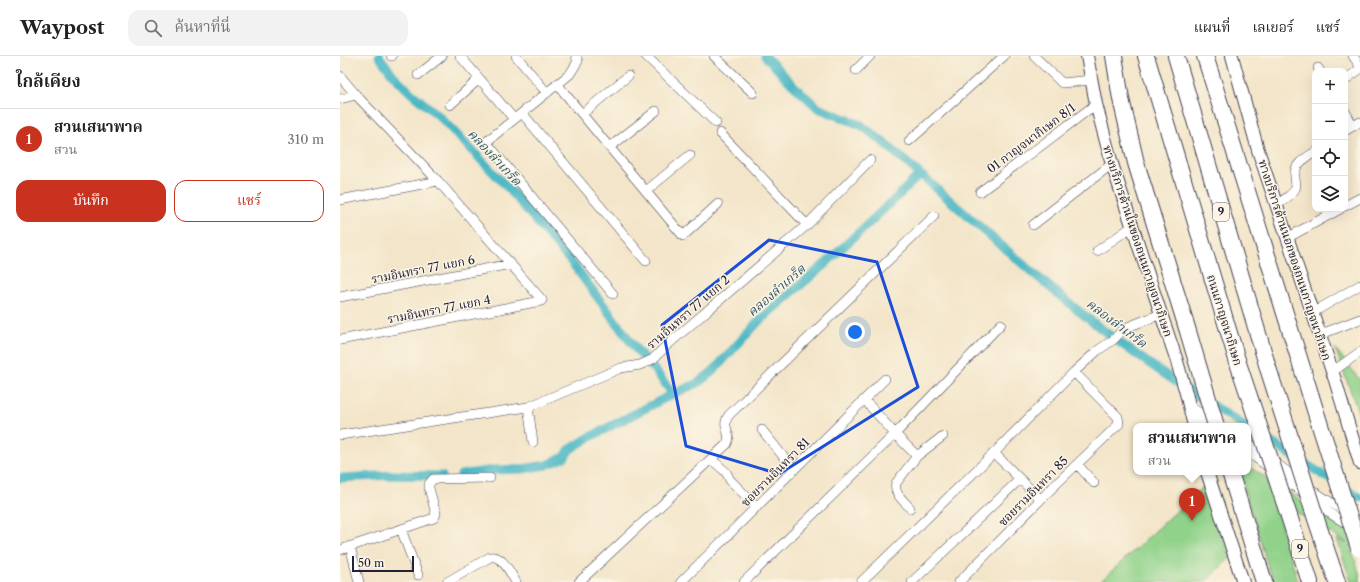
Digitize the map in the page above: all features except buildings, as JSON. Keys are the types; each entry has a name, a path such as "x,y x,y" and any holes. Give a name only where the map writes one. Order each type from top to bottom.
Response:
{"highway":[{"path":"1114,56 1121,99 1136,163 1215,423"},
{"name":"ถนนกาญจนาภิเษก","path":"1146,56 1238,363 1310,582"},
{"name":"9","path":"1176,56 1268,368 1337,582"},
{"path":"1205,56 1317,416 1360,544"},
{"path":"1231,475 1264,582"}],"main road":[{"name":"ทางบริการด้านในของถนนกาญจนาภิเษก","path":"1087,56 1096,104 1112,164 1176,358 1191,416"},
{"name":"ทางบริการด้านนอกของถนนกาญจนาภิเษก","path":"1232,56 1258,150 1332,372 1360,463"},
{"path":"1208,475 1243,582"}],"street":[{"path":"418,75 442,56"},
{"path":"460,56 514,119"},
{"path":"516,56 547,93"},
{"path":"576,56 578,61 570,74 486,142 613,294"},
{"path":"646,56 716,123"},
{"path":"714,56 753,93"},
{"path":"856,70 870,56"},
{"path":"909,141 1004,56"},
{"path":"1034,56 1062,82 1091,80"},
{"path":"1353,56 1360,66"},
{"path":"1348,78 1360,69"},
{"path":"340,76 511,264"},
{"path":"582,114 628,76"},
{"path":"450,105 479,79"},
{"path":"557,84 683,236 718,204"},
{"path":"340,99 356,95"},
{"name":"01 กาญจนาภิเษก 8/1","path":"980,192 1096,104"},
{"path":"610,147 656,111"},
{"path":"522,113 646,261"},
{"path":"1348,114 1357,124 1348,129"},
{"path":"720,132 807,225"},
{"path":"1276,205 1294,191 1296,186 1294,172 1295,168 1301,161 1312,154"},
{"path":"646,191 690,155"},
{"name":"รามอินทรา 77 แยก 2","path":"340,435 528,407 622,368 640,365 653,359 807,225 870,160"},
{"path":"1033,225 1112,164"},
{"path":"340,200 438,182"},
{"path":"1348,204 1360,198"},
{"path":"1287,238 1335,212"},
{"path":"579,582 727,444 729,436 725,424 729,415 934,216"},
{"path":"1097,251 1133,226"},
{"name":"รามอินทรา 77 แยก 6","path":"340,297 511,264"},
{"name":"รามอินทรา 77 แยก 4","path":"340,340 541,301 542,300 511,264"},
{"path":"1312,313 1360,285"},
{"path":"861,582 1097,351 1113,340 1125,328 1161,314"},
{"path":"1319,335 1360,319"},
{"path":"744,582 894,434 1001,324"},
{"path":"1332,372 1360,352"},
{"name":"ซอยรามอินทรา 85","path":"959,582 1040,499 1118,426 1118,417 1074,372"},
{"name":"ซอยรามอินทรา 81","path":"681,582 885,379"},
{"path":"869,405 894,434 918,456"},
{"path":"528,407 533,442"},
{"path":"1191,416 1203,423"},
{"path":"1191,416 1213,423"},
{"path":"762,430 794,470"},
{"path":"910,508 896,492 895,486 900,477 918,456 943,436"},
{"path":"1251,445 1315,492 1360,522"},
{"path":"994,453 1040,499"},
{"path":"1251,454 1334,516 1360,544"},
{"path":"711,459 726,472 730,480 757,507"},
{"path":"1077,464 1094,483"},
{"path":"340,550 434,518 436,514 429,488 429,484 433,479 490,478"},
{"path":"912,582 1020,479"},
{"path":"401,529 418,575"},
{"path":"350,546 359,582"},
{"path":"447,582 490,557 498,557 502,560 516,582"}],"highlighted area":[{"path":"769,240 877,262 918,387 779,474 686,446 662,325"}],"green space":[{"path":"1335,348 1360,380 1360,417"},
{"path":"1251,468 1360,539 1350,545 1360,575 1360,582 1351,582 1337,539 1347,543 1273,498 1298,582 1273,582 1241,479 1234,475 1251,475"},
{"path":"1205,485 1231,557 1205,582 1100,582"}],"waterway":[{"name":"คลองลำเกร็ด","path":"379,56 393,75 411,93 438,115 510,190 573,264 636,349 673,394 698,383 712,372 760,320 825,264 920,174 1022,264 1104,331 1164,374 1240,423"},
{"path":"765,56 818,108 861,125 920,174"},
{"path":"461,475 546,465 565,457 569,450 588,438 673,394"},
{"name":"คลองลำเกร็ด","path":"1251,430 1360,498"},
{"path":"340,478 393,475 442,476"}],"place":[{"name":"สวนเสนาพาค","path":"1192,521"}]}
